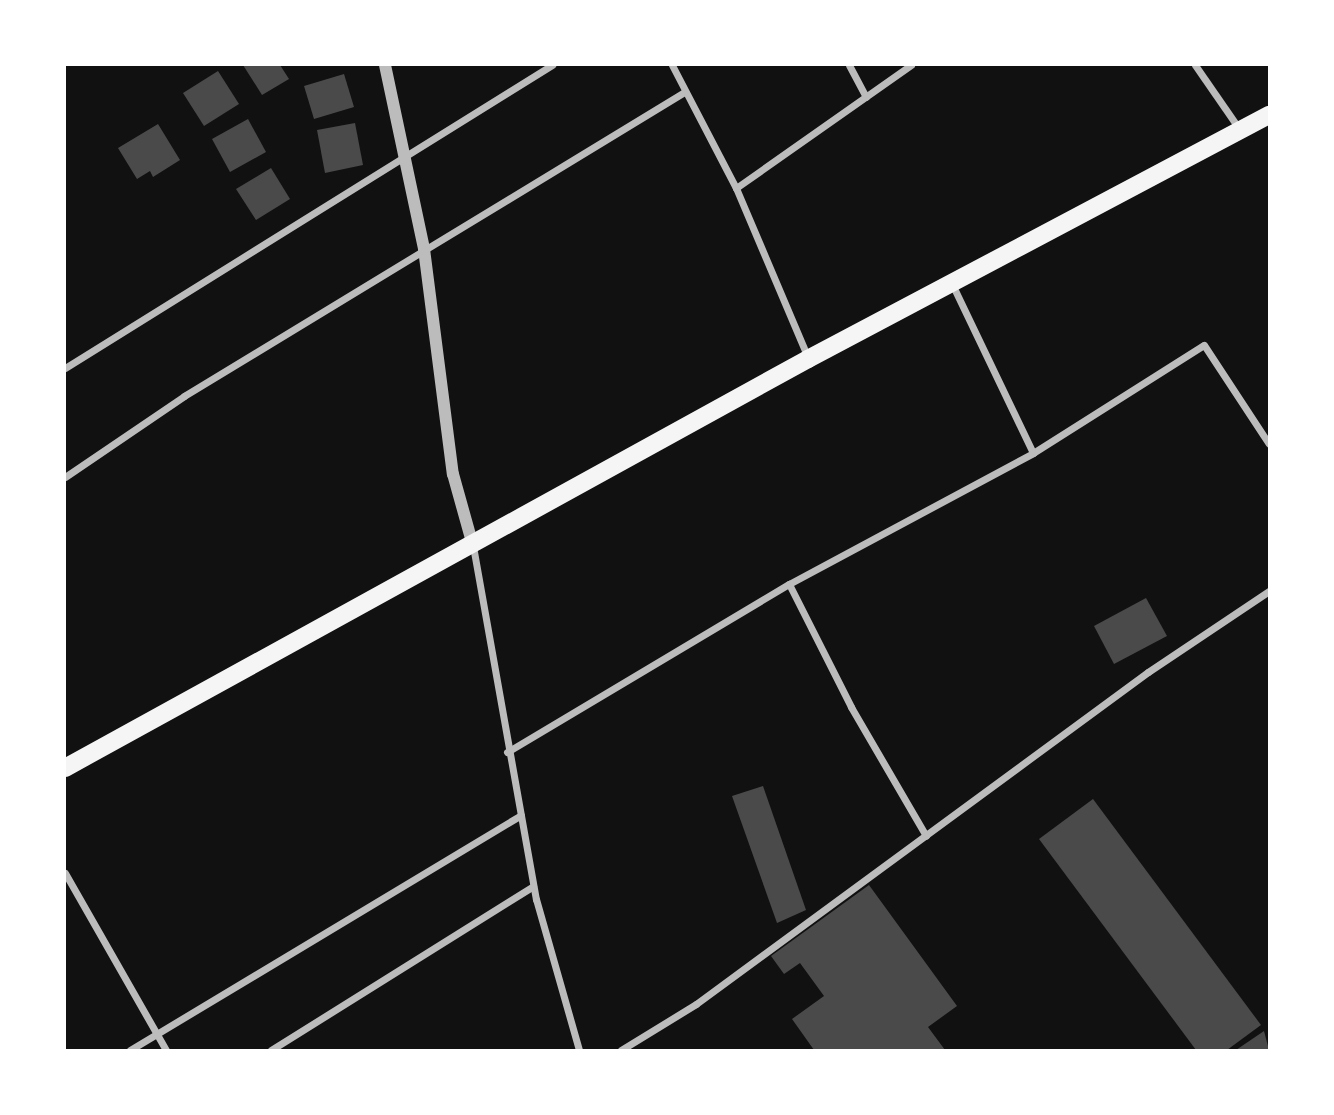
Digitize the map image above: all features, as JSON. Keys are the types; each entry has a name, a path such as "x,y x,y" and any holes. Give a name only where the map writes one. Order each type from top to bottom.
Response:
{"main road":[{"path":"65,768 808,359 953,286 1269,115"}],"street":[{"path":"385,65 424,249 453,474 472,542 507,752 533,886 579,1050"},
{"path":"65,368 552,65"},
{"path":"672,65 683,93 736,188 808,359"},
{"path":"849,65 866,97"},
{"path":"736,188 911,65"},
{"path":"1195,65 1240,131"},
{"path":"65,477 184,396 683,93"},
{"path":"953,286 1033,453"},
{"path":"507,752 789,584 1033,453 1205,345 1269,444"},
{"path":"789,584 851,707 926,836"},
{"path":"621,1050 696,1004 1148,672 1269,591"},
{"path":"130,1050 520,815"},
{"path":"65,873 166,1050"},
{"path":"271,1050 533,886"}],"building":[{"path":"243,65 280,65 289,79 262,95"},
{"path":"218,71 239,104 204,126 183,93"},
{"path":"344,74 354,107 314,119 304,86"},
{"path":"248,119 266,152 230,172 212,139"},
{"path":"355,123 363,165 325,173 317,130"},
{"path":"158,124 180,160 153,177 150,171 137,179 118,148"},
{"path":"271,168 290,199 256,220 236,189"},
{"path":"1146,598 1167,636 1114,664 1094,626"},
{"path":"763,786 806,910 777,923 732,796"},
{"path":"1093,799 1261,1025 1227,1050 1196,1050 1039,839"},
{"path":"869,885 957,1006 928,1027 945,1050 814,1050 792,1019 824,996 800,963 784,974 771,956"},
{"path":"1264,1031 1269,1050 1236,1050"}]}
